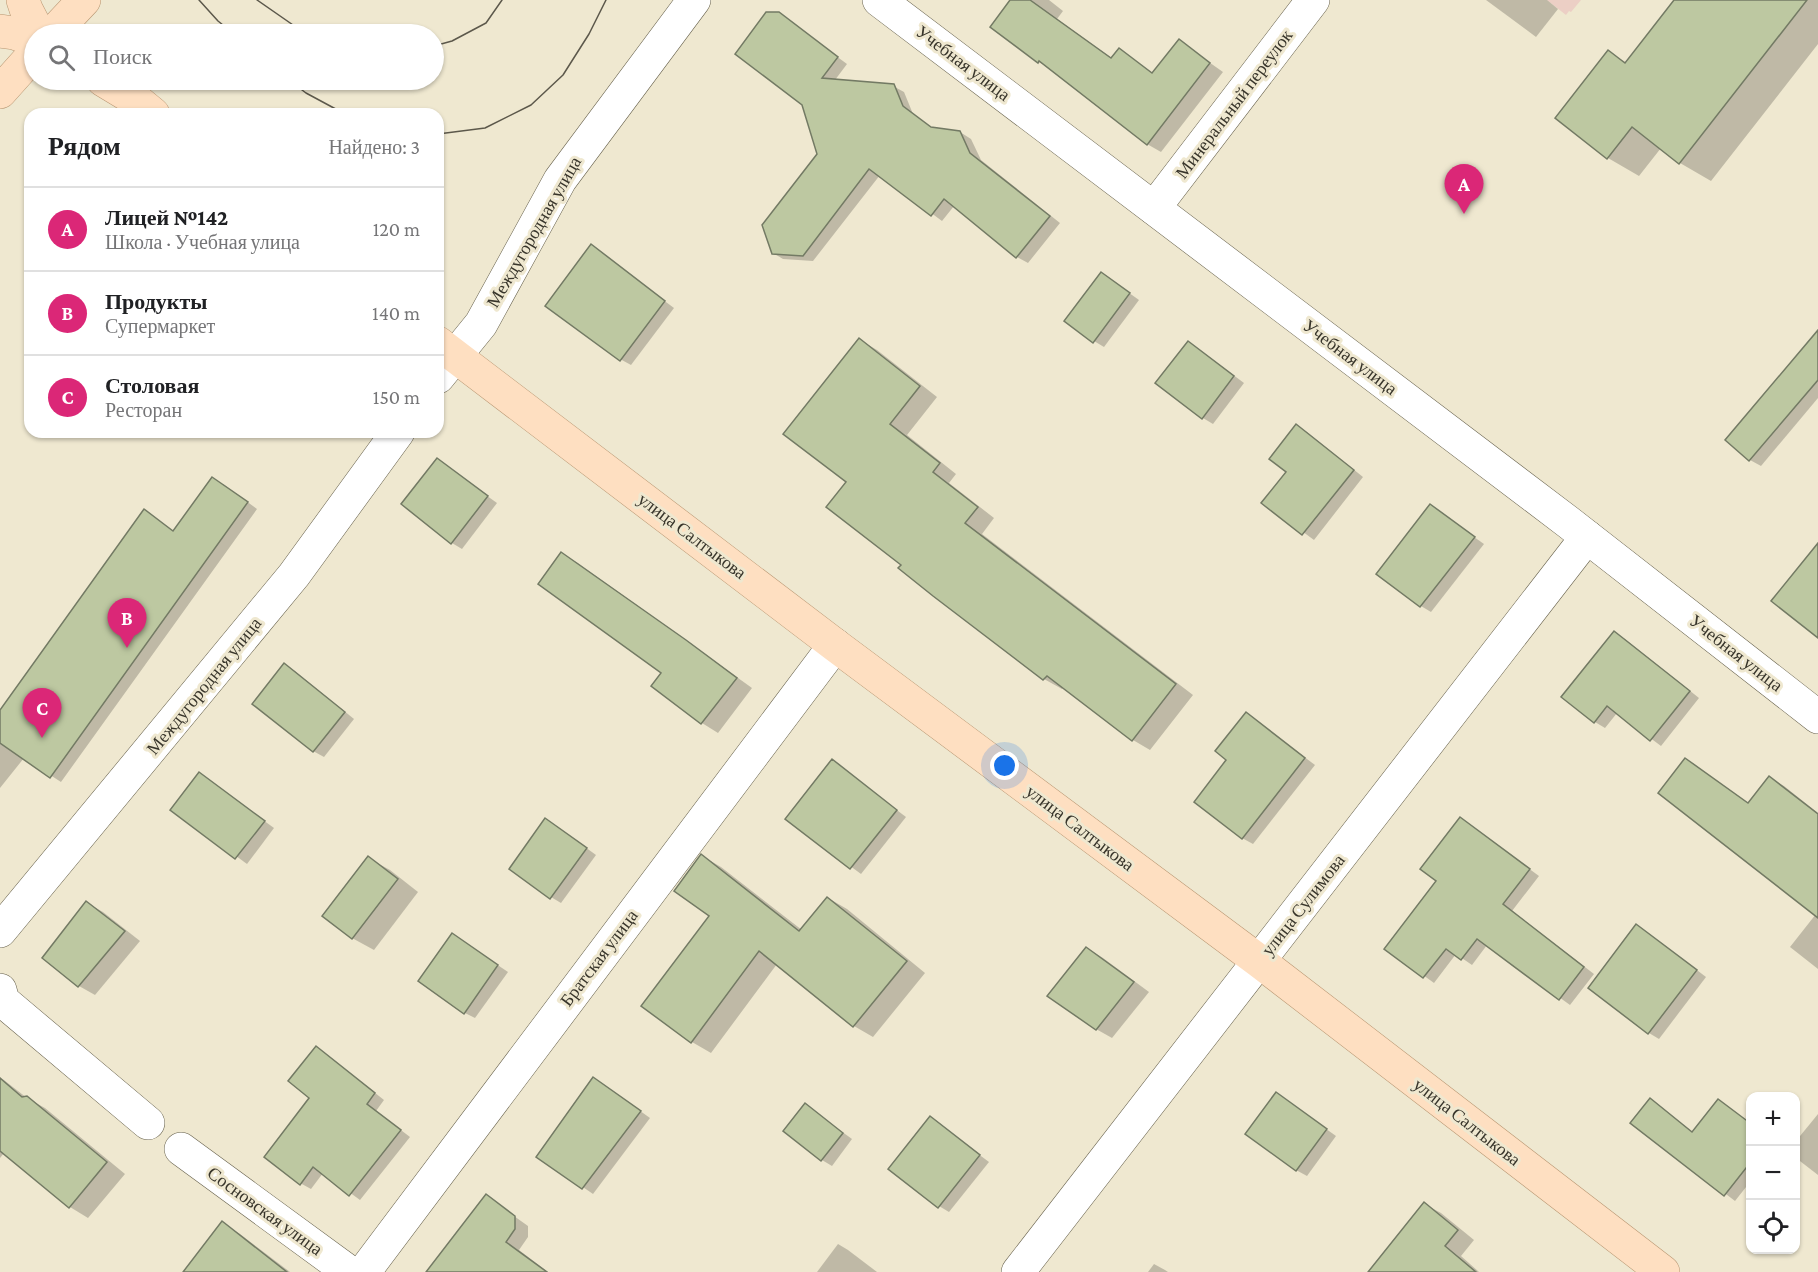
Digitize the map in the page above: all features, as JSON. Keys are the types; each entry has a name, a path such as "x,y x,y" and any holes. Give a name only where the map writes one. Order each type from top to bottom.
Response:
{"main road":[{"path":"23,0 34,24"},
{"path":"61,24 84,0"},
{"path":"0,31 24,36"},
{"path":"0,92 24,65"},
{"path":"120,90 146,108"},
{"name":"улица Салтыкова","path":"444,359 835,645 1259,961 1660,1271"}],"street":[{"name":"Междугородная улица","path":"444,359 481,324 560,180 694,0"},
{"name":"Учебная улица","path":"879,0 1587,537 1818,717"},
{"name":"Минеральный переулок","path":"1154,208 1313,0"},
{"name":"Междугородная улица","path":"0,931 294,575 394,438"},
{"name":"улица Сулимова","path":"1018,1272 1587,537"},
{"name":"Братская улица","path":"364,1272 835,645"},
{"path":"0,990 3,1001 148,1123"},
{"name":"Сосновская улица","path":"181,1149 349,1272"}],"shaded area":[{"path":"1547,0 1581,0 1566,15"}],"building":[{"path":"1010,0 1030,0 1111,58 1119,48 1152,73 1179,39 1210,63 1147,145 1039,61 1038,63 990,27"},
{"path":"1674,0 1807,0 1679,164 1632,127 1607,159 1555,118 1608,50 1625,63"},
{"path":"766,12 779,12 838,57 822,78 894,84 903,106 931,127 960,131 970,153 1050,216 1016,258 944,199 931,216 869,169 803,256 772,254 762,225 817,154 802,105 735,54"},
{"path":"591,244 665,301 620,361 545,306"},
{"path":"1101,272 1130,293 1093,343 1064,321"},
{"path":"1818,330 1818,380 1749,461 1725,440"},
{"path":"859,338 920,386 890,424 940,463 933,472 978,507 965,523 1176,684 1132,741 1047,676 1043,680 933,596 898,568 901,565 826,507 846,482 783,434"},
{"path":"1188,341 1234,376 1202,419 1155,383"},
{"path":"1296,424 1354,470 1302,535 1261,503 1286,472 1269,459"},
{"path":"437,458 488,496 451,544 401,504"},
{"path":"212,477 248,502 50,778 0,743 0,710 144,509 173,531"},
{"path":"1430,504 1475,537 1420,607 1376,574"},
{"path":"1818,543 1818,638 1771,601"},
{"path":"561,552 737,678 701,724 651,686 661,673 538,584"},
{"path":"1614,631 1690,691 1650,741 1607,706 1594,723 1561,697"},
{"path":"284,663 345,712 313,752 252,704"},
{"path":"1246,712 1305,758 1242,839 1194,802 1226,760 1215,751"},
{"path":"1685,758 1748,803 1769,776 1818,814 1818,918 1658,793"},
{"path":"832,759 897,810 850,869 785,819"},
{"path":"199,772 265,821 235,859 170,810"},
{"path":"1460,817 1530,869 1503,904 1584,967 1559,1000 1477,939 1461,960 1446,949 1423,978 1384,949 1436,881 1420,869"},
{"path":"545,818 587,848 550,899 509,869"},
{"path":"701,854 799,931 827,897 907,961 853,1027 759,951 691,1043 641,1006 709,916 674,891"},
{"path":"368,856 398,879 352,939 322,916"},
{"path":"86,901 125,931 78,987 42,958"},
{"path":"1636,924 1697,970 1648,1034 1588,988"},
{"path":"452,933 498,965 464,1014 418,981"},
{"path":"1086,947 1134,982 1096,1030 1047,996"},
{"path":"316,1046 375,1093 367,1104 401,1130 349,1196 313,1167 300,1185 264,1157 309,1098 288,1081"},
{"path":"593,1077 641,1111 582,1189 536,1157"},
{"path":"0,1078 22,1097 27,1096 107,1162 69,1208 0,1151"},
{"path":"1276,1092 1327,1129 1296,1171 1245,1134"},
{"path":"1650,1098 1692,1132 1718,1099 1746,1120 1746,1168 1724,1196 1630,1123"},
{"path":"805,1103 843,1133 821,1161 783,1131"},
{"path":"930,1116 980,1155 938,1208 888,1169"},
{"path":"486,1194 515,1216 515,1229 506,1242 547,1272 426,1272"},
{"path":"1424,1202 1458,1230 1445,1246 1476,1272 1368,1272"},
{"path":"222,1221 287,1272 183,1272"}],"tram line":[{"path":"199,0 222,24"},
{"path":"257,0 292,24"},
{"path":"444,43 486,23 502,0"},
{"path":"444,133 485,128 531,105 563,75 589,34 606,0"},
{"path":"302,90 334,108"}],"place":[{"name":"Лицей №142","path":"1464,214"},
{"name":"Продукты","path":"127,648"},
{"name":"Столовая","path":"42,738"}]}
